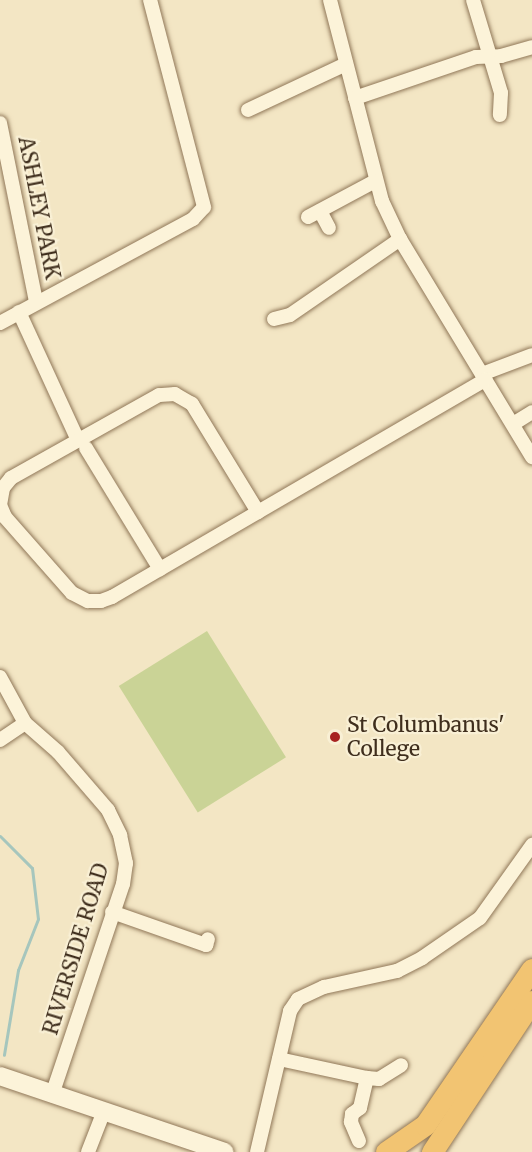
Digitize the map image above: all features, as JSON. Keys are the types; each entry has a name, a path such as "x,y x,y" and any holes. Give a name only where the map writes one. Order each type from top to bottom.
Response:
{"highway":[{"path":"386,1152 425,1125 532,969"},
{"path":"432,1152 532,1000"}],"main road":[{"path":"0,1076 224,1152"}],"street":[{"path":"0,323 193,219 204,207 150,0"},
{"path":"330,0 375,181 400,239 532,457"},
{"path":"473,0 501,93 500,115"},
{"path":"355,98 489,56 532,47"},
{"path":"248,110 346,64"},
{"name":"ASHLEY PARK","path":"0,125 36,302"},
{"path":"329,228 314,214 375,181"},
{"path":"274,319 290,315 400,239"},
{"path":"19,312 82,444 160,569"},
{"path":"258,512 185,398 159,395 82,444 11,478 3,488 0,505 5,517 72,593 88,601 112,597 258,512 484,377 532,355"},
{"path":"513,424 532,412"},
{"name":"RIVERSIDE ROAD","path":"0,677 26,723 58,752 108,810 120,835 126,863 52,1095"},
{"path":"0,740 26,723"},
{"path":"257,1152 290,1011 298,999 309,992 397,971 422,958 480,918 532,845"},
{"path":"112,912 206,945 208,939"},
{"path":"279,1059 379,1079 401,1065"},
{"path":"359,1142 347,1113 360,1108 367,1078"},
{"path":"88,1152 104,1111"}],"green space":[{"path":"207,631 286,757 198,812 119,686"}],"waterway":[{"path":"0,836 32,868 38,919 18,970 4,1055"}],"place":[{"name":"St Columbanus' College","path":"335,737"}]}
